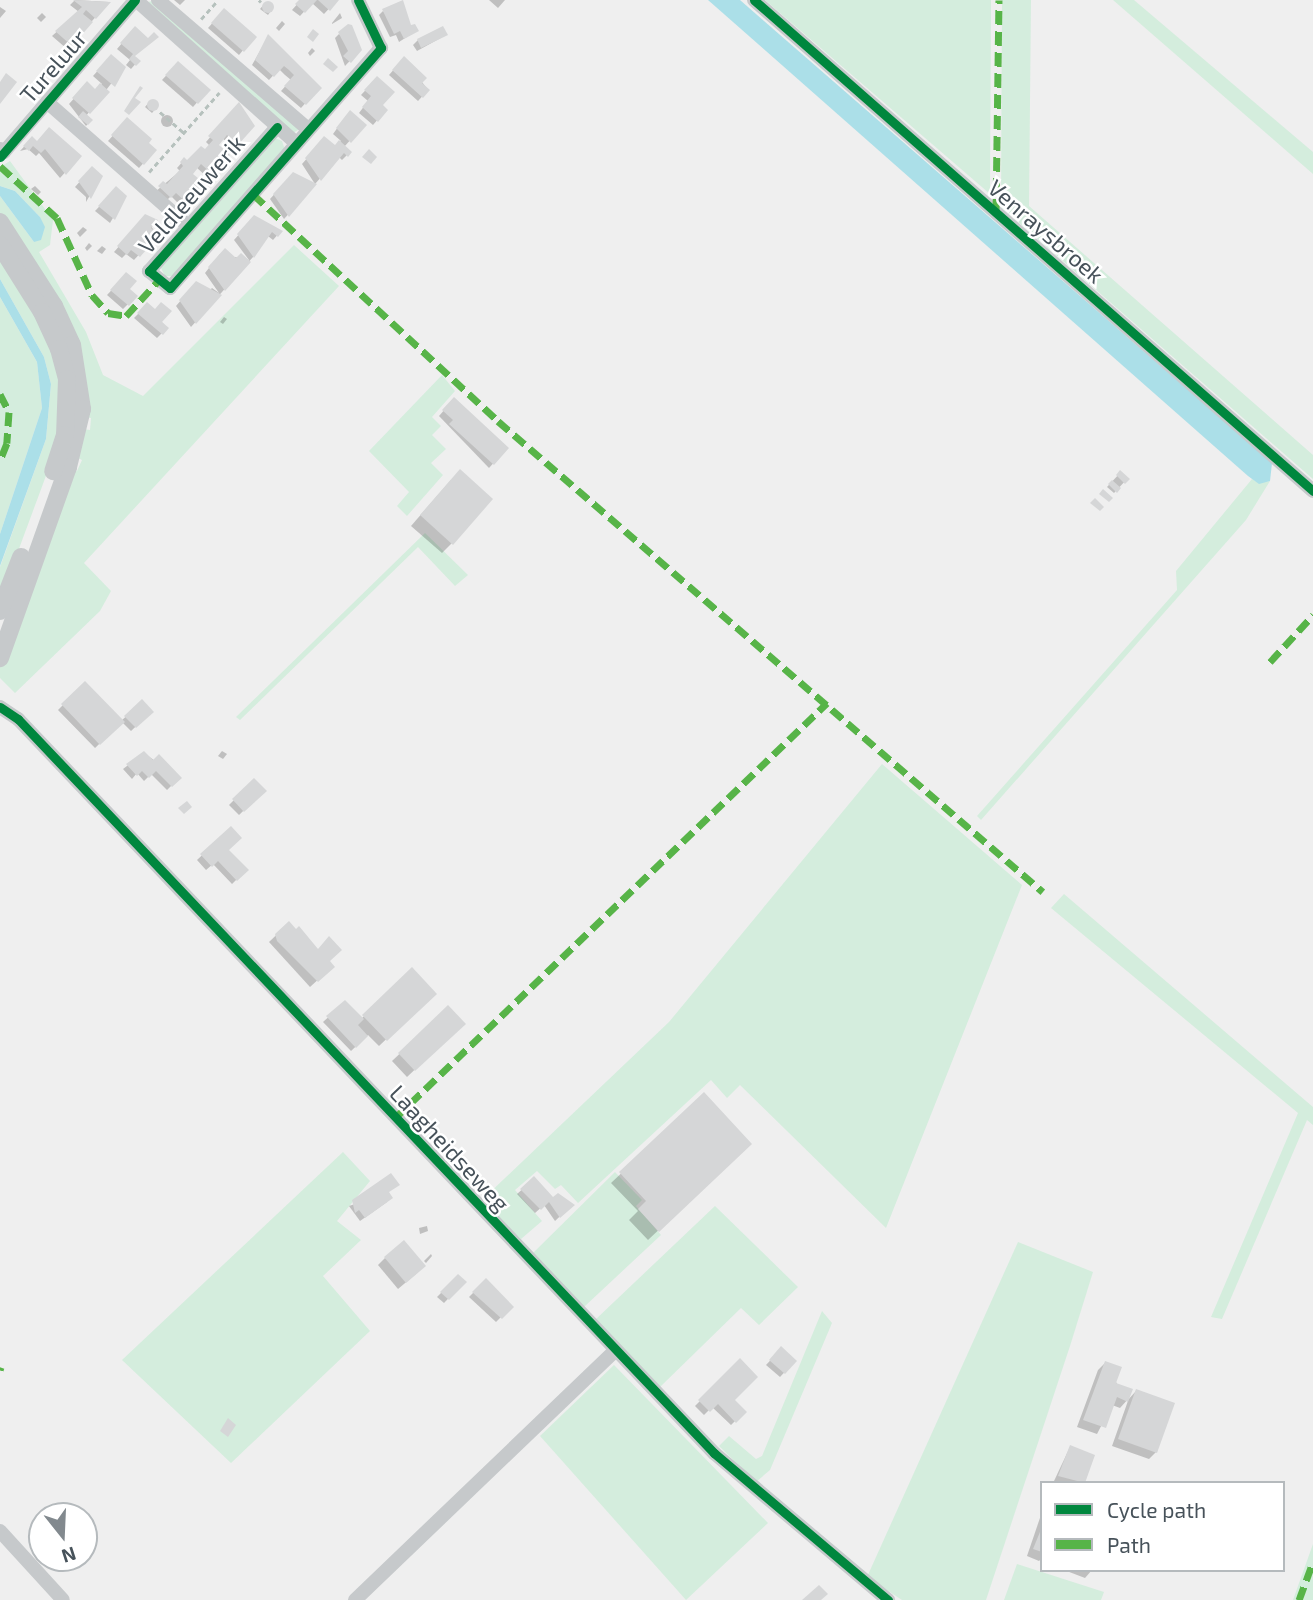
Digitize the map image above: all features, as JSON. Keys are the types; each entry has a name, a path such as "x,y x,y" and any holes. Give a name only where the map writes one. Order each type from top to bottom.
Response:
{"street":[{"path":"136,0 296,143"},
{"name":"Tureluur","path":"2,150 136,0"},
{"path":"158,0 308,130"},
{"name":"Veldleeuwerik","path":"277,127 187,225 149,271 170,288 381,48 358,0"},
{"name":"Venraysbroek","path":"754,0 1313,491"},
{"name":"Veldleeuwerik","path":"47,102 187,225"},
{"path":"0,222 54,306 72,345 82,410 68,467 0,658"},
{"path":"0,245 59,349 68,410 57,462 0,611"},
{"name":"Laagheidseweg","path":"0,707 37,739 615,1351 753,1490 888,1600"},
{"path":"355,1600 615,1351"},
{"path":"0,1531 63,1600"}],"path":[{"path":"192,29 218,0"},
{"path":"139,183 228,83"},
{"path":"160,113 184,133"}],"green space":[{"path":"156,0 298,126 298,130 293,133 148,2"},
{"path":"765,0 991,0 990,194"},
{"path":"1002,0 1031,0 1029,206 1313,455 1313,479 1001,207"},
{"path":"1113,0 1134,0 1313,152 1313,174"},
{"path":"275,138 282,141 285,150 174,276 165,276 160,266"},
{"path":"10,161 53,220 50,245 39,252 86,332 103,375 143,396 294,245 339,286 84,563 111,591 100,611 15,693 0,678 0,667 71,468 77,471 82,460 76,457 83,429 90,430 91,418 85,417 0,216 0,196 34,242 40,217 15,191 0,186 0,167"},
{"path":"0,252 59,361 60,438 0,600 0,567 46,439 51,384 44,357 0,279"},
{"path":"0,297 37,362 42,408 0,534"},
{"path":"442,375 455,391 432,417 441,426 432,435 446,449 431,463 443,475 407,516 397,506 409,492 369,451"},
{"path":"1252,479 1259,483 1270,481 1246,520 981,820 977,816 1177,590 1176,571"},
{"path":"425,533 468,575 455,586 418,547 240,720 236,717"},
{"path":"882,764 1022,885 886,1228 740,1085 727,1098 711,1080 578,1203 561,1185 555,1189 537,1171 515,1190 542,1221 521,1239 482,1200 669,1022"},
{"path":"1064,894 1313,1107 1313,1125 1307,1120 1222,1319 1211,1317 1298,1113 1051,908"},
{"path":"343,1152 370,1181 337,1221 361,1240 323,1276 370,1331 231,1463 122,1360"},
{"path":"615,1172 642,1200 636,1206 661,1235 584,1307 533,1253"},
{"path":"715,1206 798,1287 759,1325 741,1308 660,1387 595,1320"},
{"path":"1018,1242 1093,1272 1070,1346 986,1600 902,1600 867,1577"},
{"path":"822,1311 832,1323 770,1470 756,1482 719,1446 729,1436 756,1459 762,1456"},
{"path":"614,1365 768,1523 686,1600 540,1436"},
{"path":"1313,1544 1313,1600 1293,1600"},
{"path":"1017,1564 1104,1592 1101,1600 1004,1600"}],"water":[{"path":"708,0 740,0 1272,463 1270,481 1259,484 1248,476"},
{"path":"0,186 15,191 40,217 45,227 41,240 34,242 0,196"},
{"path":"0,279 44,357 51,384 46,439 0,566 0,534 42,408 37,362 0,297"}],"building":[{"path":"73,0 111,2 96,19 86,10 83,14 93,22 72,46 55,31 82,7"},
{"path":"299,0 317,0 305,13 295,4"},
{"path":"318,0 339,0 330,11"},
{"path":"403,0 411,25 415,24 419,31 404,39 400,31 394,34 382,9"},
{"path":"268,1 274,7 268,13 262,7"},
{"path":"224,8 257,37 244,52 211,23"},
{"path":"348,24 352,25 362,50 351,63 343,56 348,51 338,32"},
{"path":"135,26 148,38 154,32 159,37 135,56 141,61 136,66 129,59 133,54 120,43"},
{"path":"443,26 448,35 421,48 417,39"},
{"path":"313,29 319,34 313,42 307,37"},
{"path":"268,34 322,88 306,105 284,86 294,75 289,70 284,66 274,77 255,60"},
{"path":"111,54 126,67 115,87 96,71"},
{"path":"404,56 427,78 422,83 430,90 423,98 392,70"},
{"path":"328,58 338,67 333,72 323,64"},
{"path":"178,61 211,90 198,104 165,75"},
{"path":"6,73 17,82 0,104 0,82"},
{"path":"377,76 395,92 383,105 388,110 378,122 362,107 371,96 364,90"},
{"path":"87,81 95,89 100,83 110,92 90,114 72,98"},
{"path":"140,86 143,88 135,98 141,102 129,115 124,111"},
{"path":"153,99 159,105 153,111 147,105"},
{"path":"239,102 255,126 238,145 227,135 219,145 230,155 212,174 201,164 193,174 204,183 187,203 176,193 171,198 158,186 163,181 167,184 183,166 180,162 184,157 187,160 201,146 205,149 213,140 208,136"},
{"path":"350,110 367,125 351,143 336,128"},
{"path":"83,111 93,120 88,125 78,117"},
{"path":"127,117 152,139 149,143 157,150 144,165 111,135"},
{"path":"49,127 82,156 66,175 45,149 41,153 33,146 29,151 23,146 32,136 37,141"},
{"path":"324,136 335,145 339,140 352,152 348,157 344,153 321,181 305,158"},
{"path":"369,149 377,157 371,164 362,157"},
{"path":"92,166 103,176 91,199 78,181"},
{"path":"293,172 317,184 289,217 273,194"},
{"path":"116,186 127,196 115,220 98,206"},
{"path":"145,214 158,220 151,228 159,235 140,257 131,250 127,255 117,246"},
{"path":"254,215 283,231 278,237 272,232 254,258 237,234"},
{"path":"225,248 236,258 241,253 251,262 225,291 208,267"},
{"path":"126,272 137,281 130,289 138,296 129,306 110,290"},
{"path":"196,281 222,295 196,324 179,300"},
{"path":"147,302 155,309 161,302 172,311 162,322 169,328 163,335 137,313"},
{"path":"454,397 509,448 494,465 449,424 453,420 442,410"},
{"path":"460,469 493,499 453,545 420,515"},
{"path":"1120,470 1130,479 1125,484 1116,475"},
{"path":"1112,480 1121,488 1117,493 1108,484"},
{"path":"1103,489 1113,498 1109,502 1099,494"},
{"path":"1095,498 1104,507 1100,511 1090,503"},
{"path":"85,681 125,722 100,745 61,704"},
{"path":"142,699 154,712 136,728 124,716"},
{"path":"144,751 153,760 159,754 182,778 172,787 156,771 149,778 142,771 137,776 126,764"},
{"path":"254,778 267,791 244,812 232,799"},
{"path":"187,801 192,807 184,814 178,808"},
{"path":"231,826 242,838 229,850 249,870 237,881 218,861 212,867 200,854"},
{"path":"289,921 296,929 299,926 318,949 329,936 342,950 330,961 335,967 318,982 277,941 275,934"},
{"path":"412,967 437,994 387,1041 362,1015"},
{"path":"345,1000 364,1019 358,1025 368,1036 356,1048 326,1016"},
{"path":"448,1005 466,1024 415,1071 398,1053"},
{"path":"704,1092 752,1144 659,1232 638,1209 646,1201 619,1172"},
{"path":"391,1173 400,1185 389,1192 393,1198 365,1218 359,1210 355,1213 352,1200"},
{"path":"534,1176 553,1197 558,1193 575,1205 560,1218 549,1202 541,1210 520,1189"},
{"path":"404,1240 426,1266 406,1283 384,1257"},
{"path":"458,1274 467,1282 449,1300 440,1292"},
{"path":"486,1278 514,1307 502,1319 472,1292"},
{"path":"781,1346 797,1361 785,1374 769,1360"},
{"path":"740,1358 758,1377 735,1400 747,1412 736,1423 718,1404 710,1412 698,1400"},
{"path":"1105,1361 1122,1367 1116,1383 1133,1389 1128,1402 1117,1397 1106,1428 1083,1420"},
{"path":"1136,1389 1175,1403 1157,1453 1118,1439"},
{"path":"228,1418 236,1425 228,1437 220,1431"},
{"path":"1070,1445 1095,1455 1086,1481 1058,1476"},
{"path":"1040,1532 1040,1551 1033,1549"},
{"path":"819,1585 828,1594 821,1600 802,1600"}],"marked path":[{"path":"996,213 999,0"},
{"path":"0,166 57,218 92,295 108,313 126,316 160,279"},
{"path":"253,194 498,421 1043,892"},
{"path":"0,394 9,412 7,443 0,460"},
{"path":"1270,662 1313,615"},
{"path":"395,1118 827,703"},
{"path":"1299,1600 1313,1562"}],"cycle path":[{"path":"0,157 135,0"},
{"path":"277,127 149,271 170,288 381,48 358,0"},
{"path":"754,0 1313,491"},
{"path":"0,707 18,719 714,1453 888,1600"}]}
